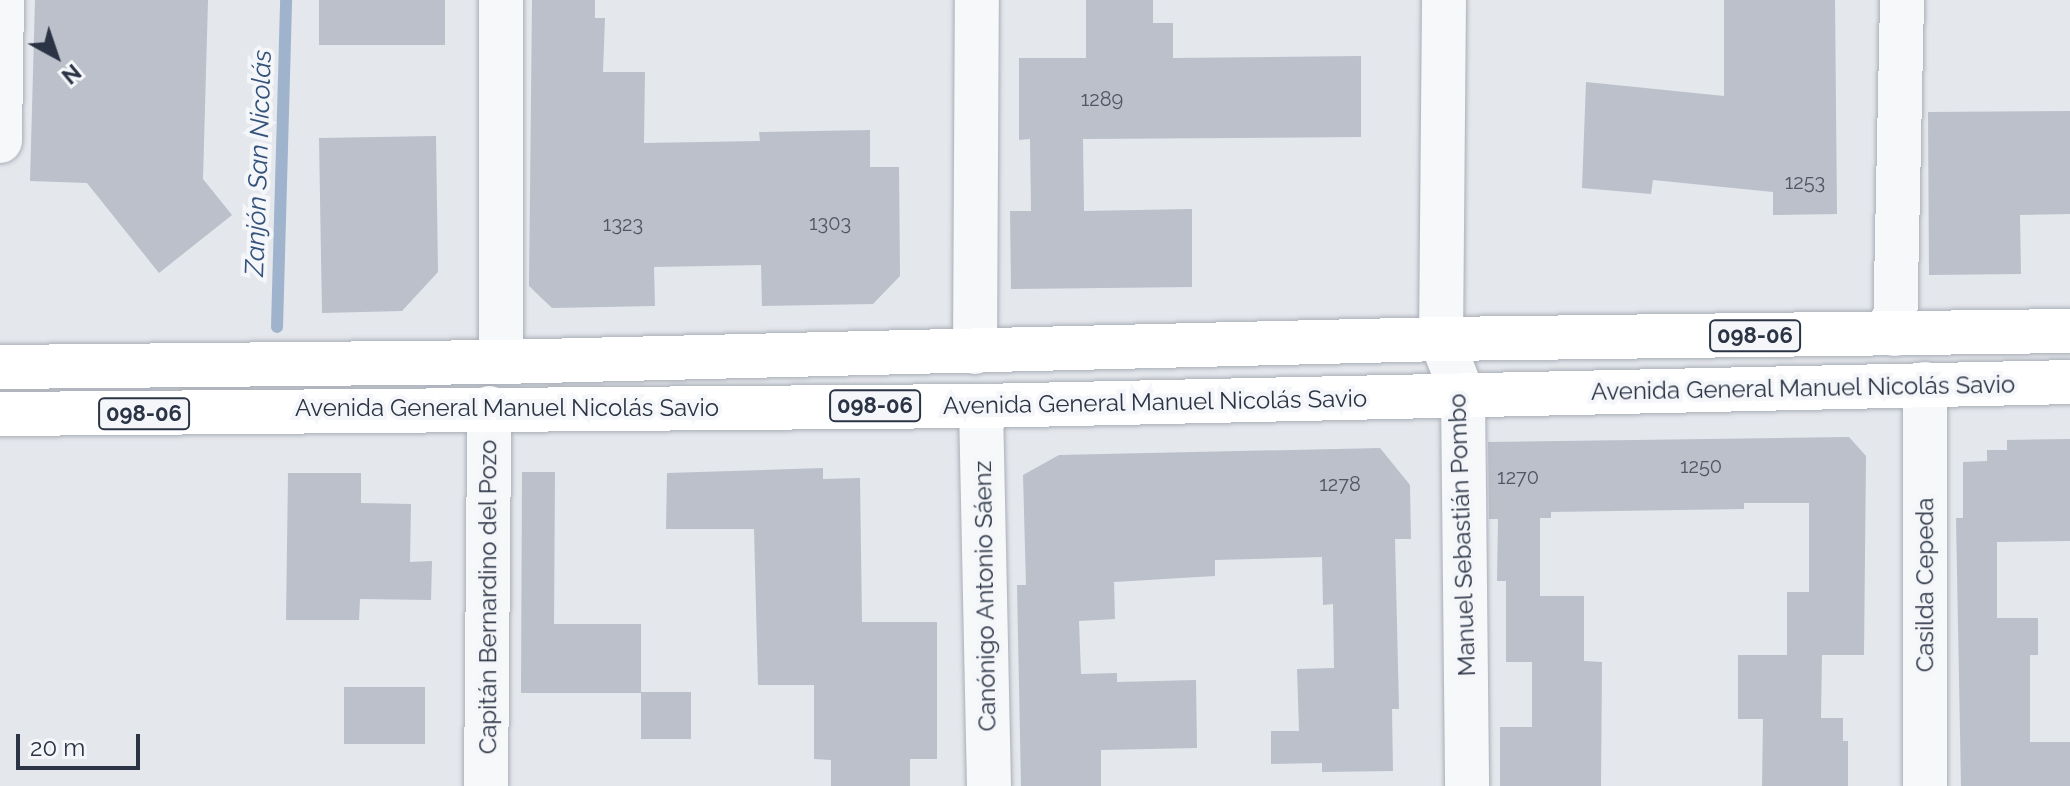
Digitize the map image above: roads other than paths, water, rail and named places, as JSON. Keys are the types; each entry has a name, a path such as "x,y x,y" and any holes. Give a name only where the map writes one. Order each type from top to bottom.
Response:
{"main road":[{"name":"Avenida General Manuel Nicolás Savio","path":"0,367 501,362 1441,339 2070,331"},
{"name":"Avenida General Manuel Nicolás Savio","path":"0,414 981,406 2070,382"}],"street":[{"path":"0,141 2,0"},
{"path":"501,0 501,362"},
{"path":"975,352 977,0"},
{"name":"Manuel Sebastián Pombo","path":"1444,0 1441,339 1463,395 1467,786"},
{"path":"1895,334 1902,0"},
{"name":"Casilda Cepeda","path":"1925,384 1925,786"},
{"name":"Canónigo Antonio Sáenz","path":"981,406 989,786"},
{"name":"Capitán Bernardino del Pozo","path":"486,786 489,408"}],"waterway":[{"name":"Zanjón San Nicolás","path":"277,327 286,0"}]}
